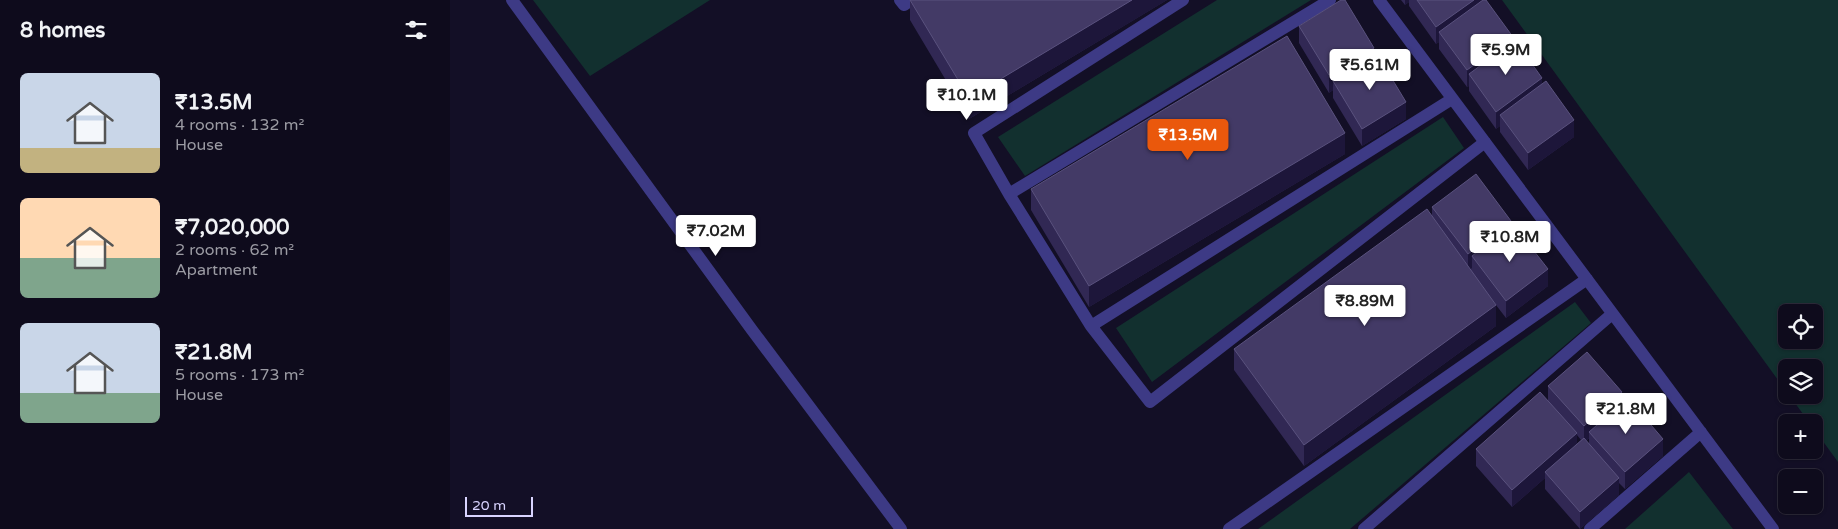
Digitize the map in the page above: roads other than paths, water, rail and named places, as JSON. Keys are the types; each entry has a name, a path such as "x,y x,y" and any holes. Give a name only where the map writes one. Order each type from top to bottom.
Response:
{"street":[{"path":"512,0 900,529"},
{"path":"900,0 904,5 911,0"},
{"path":"1183,0 974,133 1009,194 1092,326 1150,402 1485,142"},
{"path":"1009,194 1330,0"},
{"path":"1379,0 1773,529"},
{"path":"1092,326 1452,99"},
{"path":"1229,529 1587,279"},
{"path":"1364,529 1612,314"},
{"path":"1590,529 1700,432"}]}
